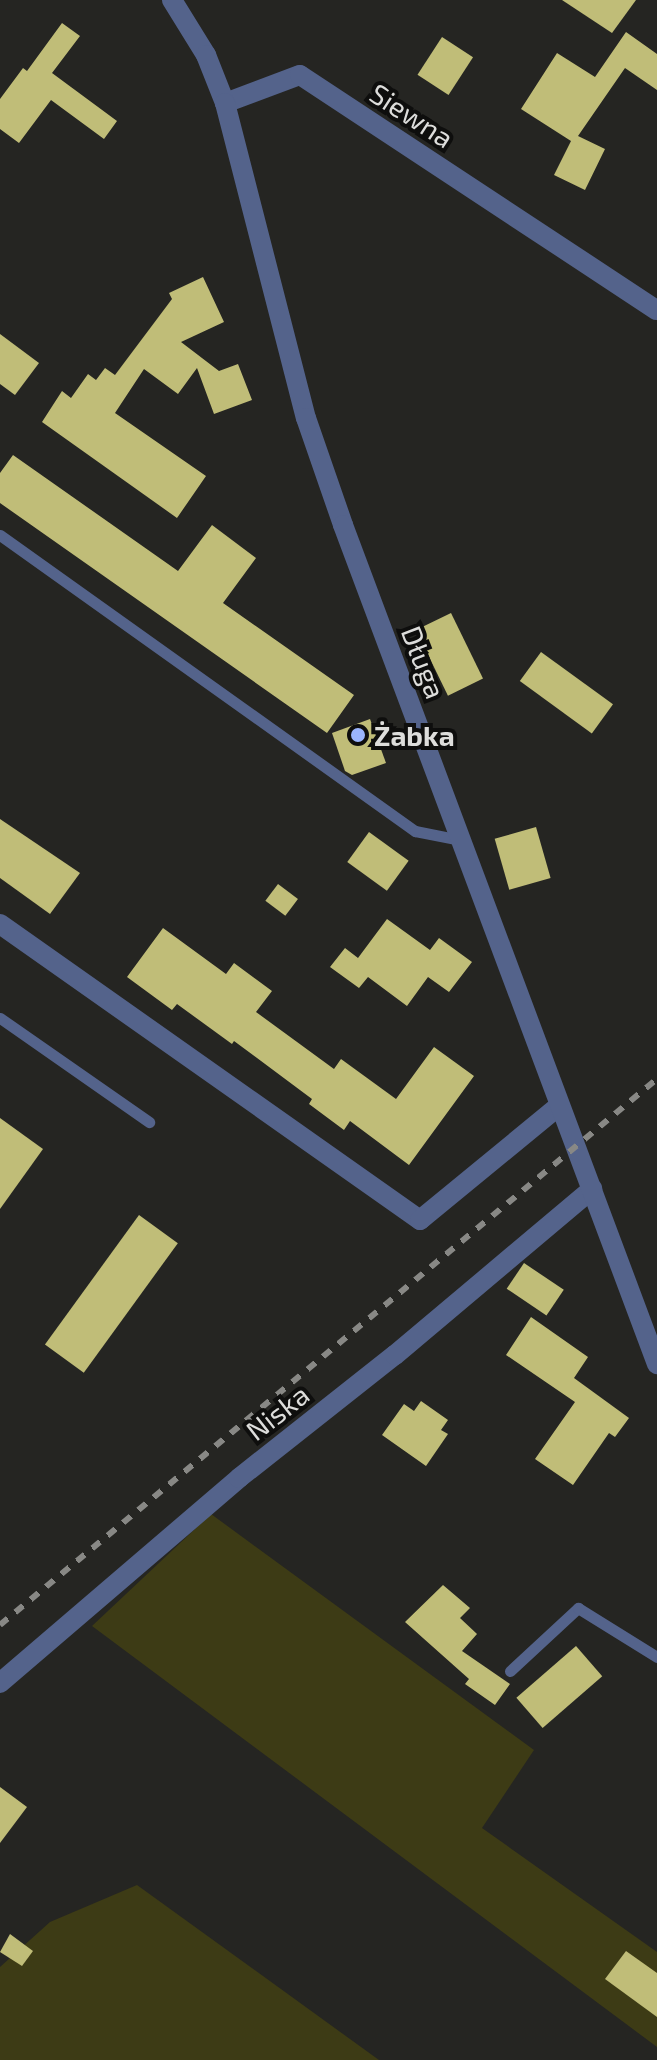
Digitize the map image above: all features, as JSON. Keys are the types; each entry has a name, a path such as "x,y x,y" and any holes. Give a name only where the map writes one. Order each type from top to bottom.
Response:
{"street":[{"path":"172,0 206,55 225,103"},
{"name":"Siewna","path":"225,103 300,75 657,310"},
{"name":"Długa","path":"225,103 306,418 657,1364"},
{"path":"0,924 420,1220 559,1106"},
{"name":"Niska","path":"0,1683 227,1488 395,1355 592,1189"}],"lane":[{"path":"0,535 415,831 462,840"},
{"path":"0,1018 149,1122"},
{"path":"510,1671 578,1608 657,1657"}],"shaded area":[{"path":"211,1514 534,1750 482,1828 657,1952 657,2047 92,1626"},
{"path":"137,1885 379,2060 0,2060 0,1967 50,1922"}],"building":[{"path":"562,0 636,0 612,33"},
{"path":"62,23 80,36 52,73 117,121 104,139 51,100 19,143 0,129 0,99 23,68 27,71"},
{"path":"626,32 657,54 657,90 625,68 578,136 605,149 585,190 554,175 571,141 521,109 557,53 595,77"},
{"path":"442,37 473,57 449,95 417,75"},
{"path":"203,277 224,322 181,342 219,371 238,364 252,400 214,414 197,368 178,394 144,369 115,413 206,476 177,518 42,422 62,391 71,398 88,374 96,380 105,368 115,375 172,299 169,293"},
{"path":"0,334 39,363 15,395 0,384"},
{"path":"13,455 178,571 212,525 256,558 223,603 354,695 327,733 0,503 0,473"},
{"path":"451,613 483,679 448,696 416,630"},
{"path":"541,652 613,704 592,733 520,681"},
{"path":"370,719 386,763 352,775 345,771 332,733"},
{"path":"0,819 80,873 50,914 0,878"},
{"path":"536,827 551,878 509,890 495,839"},
{"path":"369,832 409,861 387,891 347,862"},
{"path":"278,884 298,899 285,916 265,901"},
{"path":"387,919 430,950 439,938 472,962 449,992 428,977 407,1006 368,977 359,988 330,967 345,948 358,958"},
{"path":"163,928 226,974 234,963 272,991 256,1012 334,1069 341,1059 396,1099 434,1047 474,1076 409,1165 350,1121 344,1130 309,1104 312,1099 234,1041 232,1044 177,1004 172,1010 127,977"},
{"path":"0,1118 43,1149 0,1209"},
{"path":"139,1215 178,1243 84,1373 45,1344"},
{"path":"524,1263 564,1290 546,1316 507,1289"},
{"path":"531,1317 588,1357 574,1378 629,1418 615,1437 609,1433 573,1485 535,1459 575,1402 506,1355"},
{"path":"421,1401 448,1420 441,1430 448,1434 426,1466 382,1435 404,1404 414,1411"},
{"path":"443,1585 470,1608 460,1618 477,1634 462,1651 510,1684 495,1705 465,1684 469,1679 405,1622"},
{"path":"576,1646 602,1676 543,1728 516,1698"},
{"path":"0,1787 27,1807 0,1843"},
{"path":"10,1934 33,1951 22,1966 0,1952"},
{"path":"626,1951 657,1973 657,2017 605,1979"}],"railway":[{"path":"0,1625 657,1079"}],"place":[{"name":"Żabka","path":"358,735"}]}
